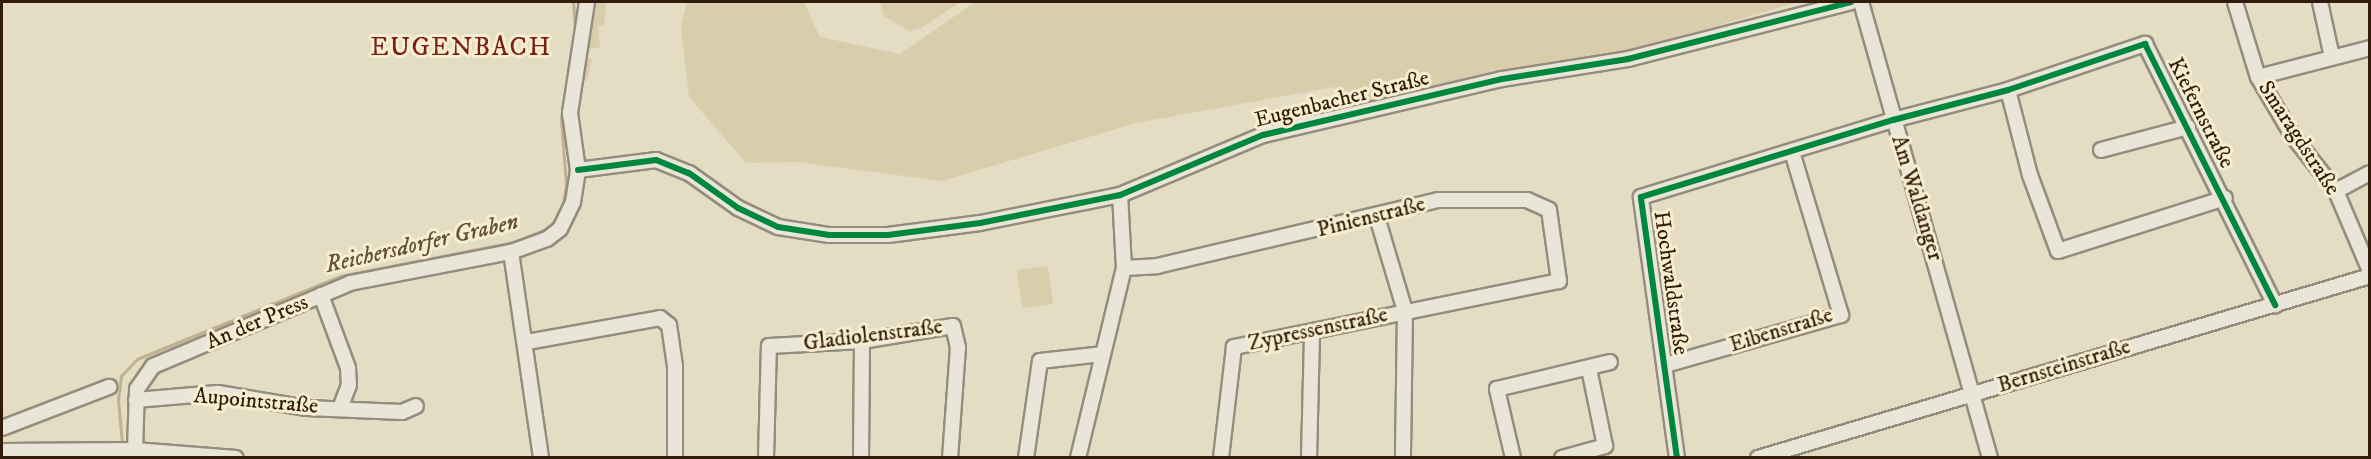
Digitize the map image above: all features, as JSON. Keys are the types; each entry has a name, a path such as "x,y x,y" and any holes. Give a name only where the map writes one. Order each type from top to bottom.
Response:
{"street":[{"name":"An der Press","path":"135,450 136,400 142,377 153,366 350,283 511,252 547,239 560,229 573,202 578,170 570,113 587,2"},
{"name":"Eugenbacher Straße","path":"578,170 656,160 689,173 760,219 829,235 888,235 957,226 1120,195 1263,135 1502,79 1628,59 1851,2"},
{"name":"Am Waldanger","path":"1861,2 1990,458"},
{"name":"Smaragdstraße","path":"2235,2 2259,77 2292,135 2336,191 2370,271"},
{"path":"2320,2 2332,57"},
{"name":"Kiefernstraße","path":"1893,120 2008,90 2145,44 2225,198 2275,305"},
{"path":"2259,77 2370,48"},
{"path":"2008,90 2030,175 2058,251 2225,198"},
{"name":"Hochwaldstraße","path":"1677,458 1641,197 1893,120"},
{"path":"2101,150 2188,127"},
{"name":"Eibenstraße","path":"1665,365 1842,315 1792,152"},
{"path":"2336,191 2370,173"},
{"path":"1078,458 1124,268 1120,195"},
{"name":"Pinienstraße","path":"1124,268 1157,266 1438,200 1527,200 1549,210 1559,281"},
{"name":"Zypressenstraße","path":"1377,216 1405,311"},
{"path":"511,252 527,342 542,458"},
{"name":"Bernsteinstraße","path":"1758,458 2370,276"},
{"name":"Zypressenstraße","path":"1221,458 1234,347 1559,281"},
{"name":"Aupointstraße","path":"321,295 348,368 349,385 340,408"},
{"path":"1403,458 1405,311"},
{"path":"527,342 660,318 669,325 675,366 675,458"},
{"name":"Gladiolenstraße","path":"765,458 769,345 862,341 953,326 957,347 950,458"},
{"path":"1309,458 1312,332"},
{"path":"861,458 862,341"},
{"path":"1026,458 1040,361 1102,354"},
{"path":"1514,458 1497,389 1610,362"},
{"path":"1562,458 1605,446 1588,369"},
{"path":"2,428 109,387"},
{"name":"Aupointstraße","path":"136,400 219,393 282,405 402,412 416,406"},
{"path":"2,451 135,450 236,458"}],"shaded area":[{"path":"591,2 606,2 606,8 604,25 598,26 600,47 588,49 587,58 592,59 587,81 580,80"},
{"path":"687,2 804,2 820,37 900,54 975,2 1798,2 1627,52 1485,73 1348,109 1334,87 1136,123 942,181 796,162 746,163 689,97 681,27"},
{"path":"880,2 961,2 921,28 909,31 884,16"},
{"path":"1048,266 1053,304 1022,308 1017,270"}],"waterway":[{"name":"Reichersdorfer Graben","path":"562,210 566,185 561,118 575,29 573,2"},
{"name":"Reichersdorfer Graben","path":"122,443 118,400 121,376 137,359 340,276 514,242 547,229 560,216"}],"cycle path":[{"path":"578,170 656,160 689,173 738,208 778,227 829,235 888,235 980,223 1120,195 1263,135 1502,79 1628,59 1851,2"},
{"path":"1677,458 1641,197 1893,120 2008,90 2145,44 2275,305"}],"district":[{"name":"EUGENBACH","path":"461,48"}]}
